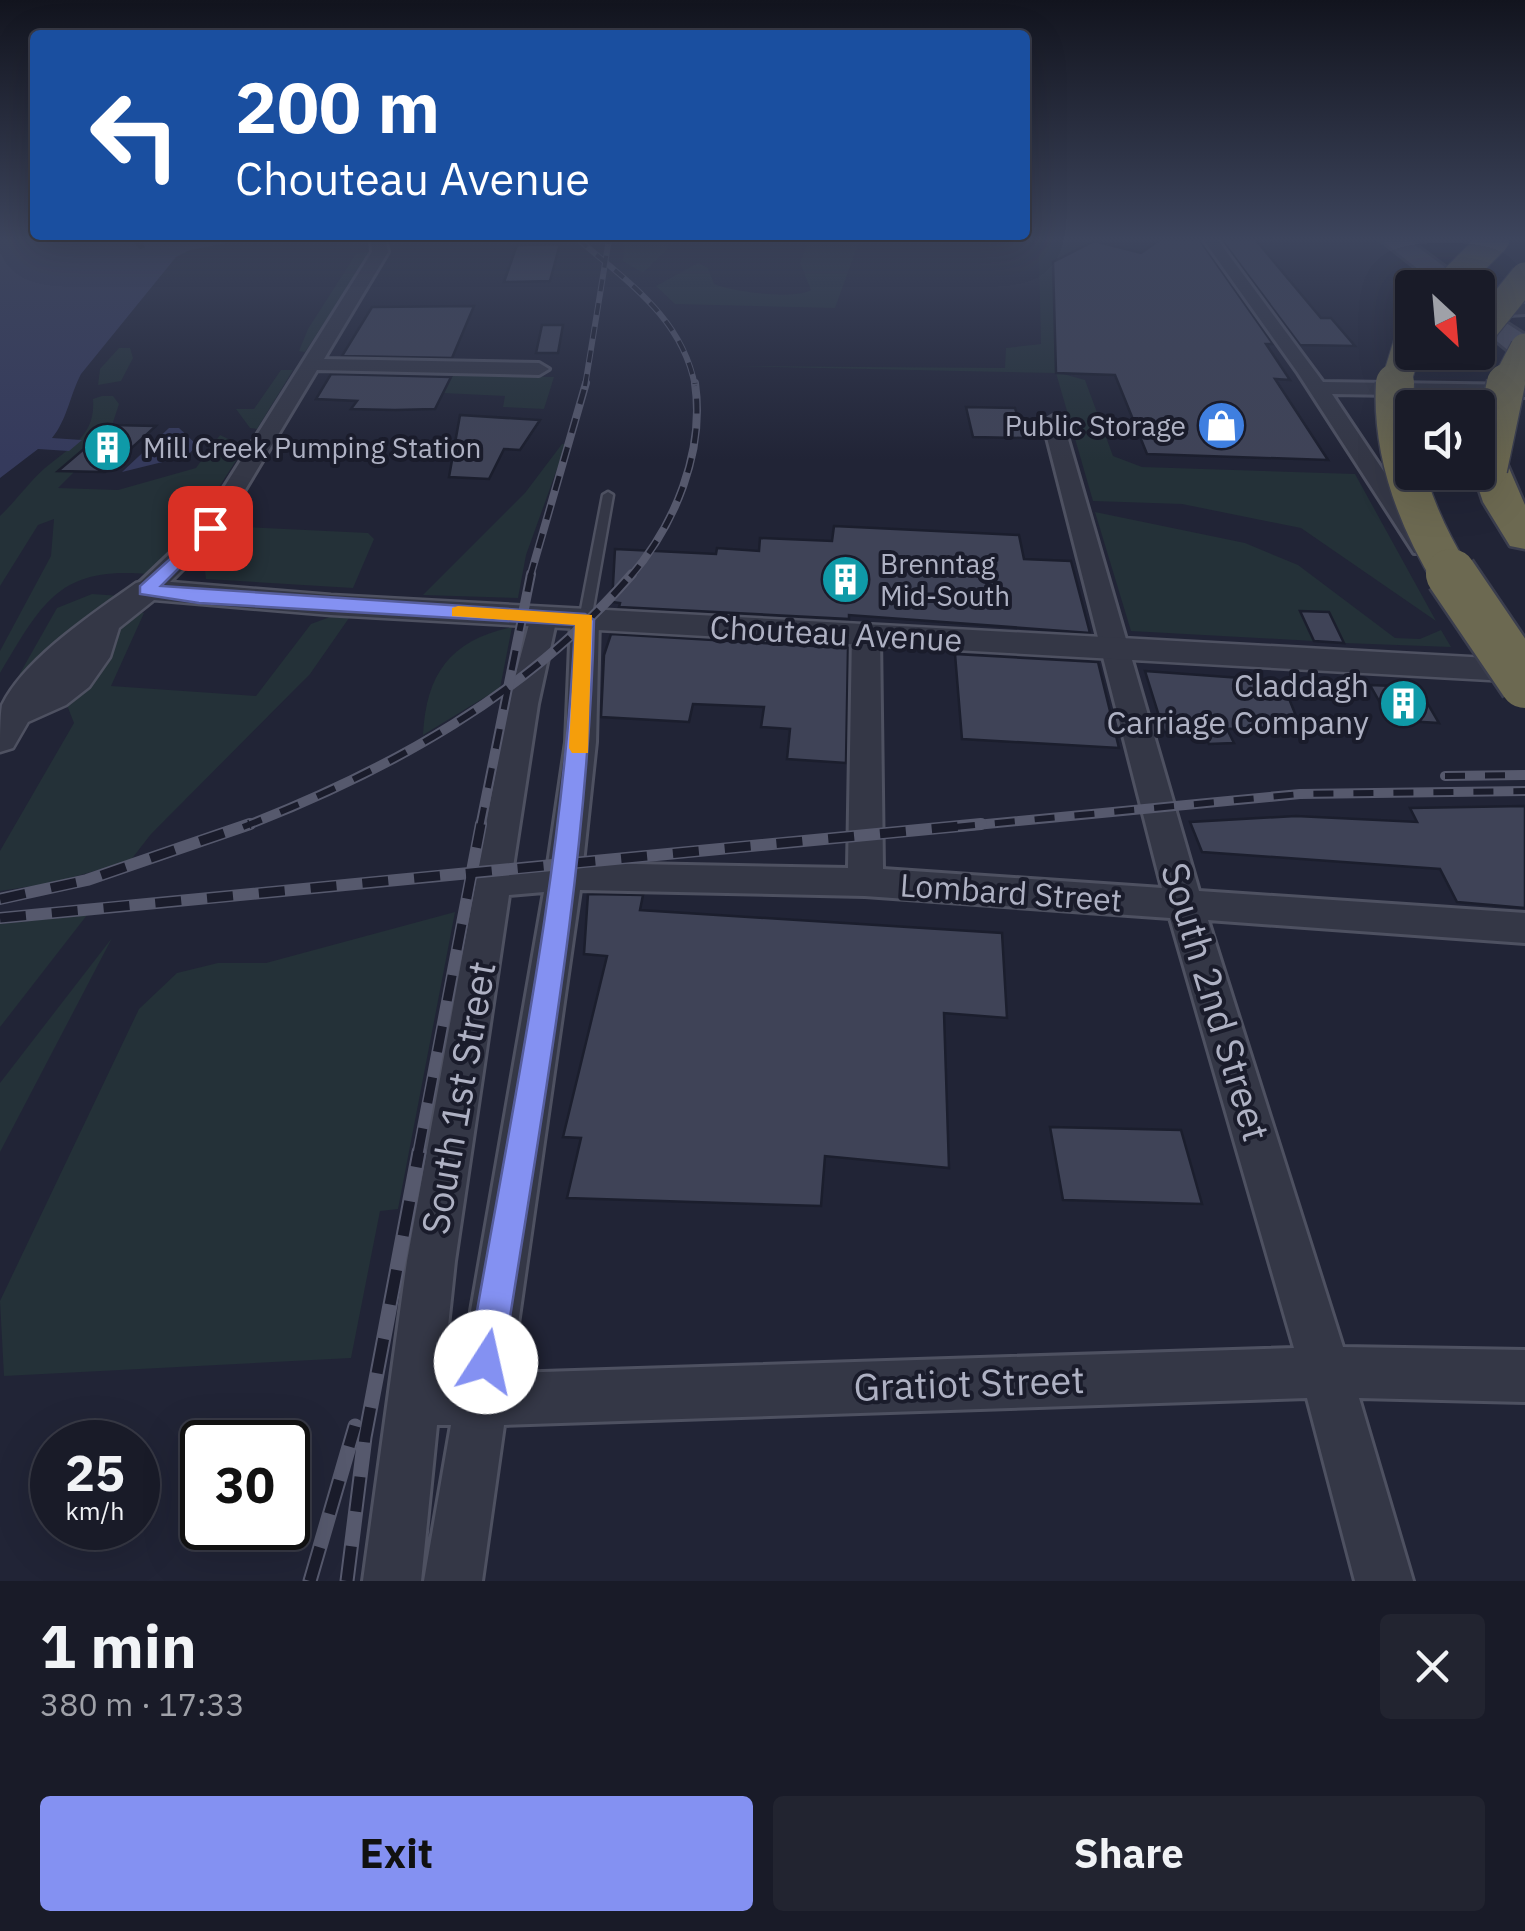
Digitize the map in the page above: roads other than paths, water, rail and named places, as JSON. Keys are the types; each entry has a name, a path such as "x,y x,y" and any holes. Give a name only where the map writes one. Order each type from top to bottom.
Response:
{"highway":[{"path":"1495,416 1504,388 1525,348"},
{"path":"1399,370 1395,420 1410,485 1438,554 1520,680"},
{"path":"1495,478 1525,537"}],"main road":[{"path":"1495,316 1525,331"},
{"path":"1495,321 1525,348"}],"street":[{"path":"6,728 76,683 96,651 102,623 147,590 210,528 342,313"},
{"path":"1262,313 1520,680"},
{"path":"310,364 539,369"},
{"path":"1315,388 1525,391"},
{"name":"South 2nd Street","path":"1053,422 1186,906 1326,1372 1384,1581"},
{"name":"Chouteau Avenue","path":"147,590 199,597 1115,649 1520,680"},
{"name":"South 1st Street","path":"452,1581 564,876 580,742 565,618"},
{"name":"South 1st Street","path":"392,1581 431,1261 523,704 565,618"},
{"path":"865,882 866,635"},
{"name":"Lombard Street","path":"496,883 564,876 865,882 1525,928"},
{"name":"Gratiot Street","path":"413,1398 479,1400 1326,1372 1525,1376"}],"lane":[{"name":"South 1st Street","path":"565,618 608,495"}],"water":[{"path":"0,313 131,313 81,374 52,438 82,440 69,451 38,449 0,478"},
{"path":"169,428 179,428 197,445 187,456 122,472"}],"railway":[{"path":"585,386 597,313"},
{"path":"658,313 678,340 695,386"},
{"path":"530,577 586,383"},
{"path":"630,577 661,534 683,486 695,435 695,383"},
{"path":"508,687 531,574"},
{"path":"508,687 591,617 632,574"},
{"path":"243,827 403,754 508,687"},
{"path":"480,827 508,687"},
{"path":"1445,776 1525,775"},
{"path":"955,827 1300,794 1525,791"},
{"path":"0,899 87,880 250,824"},
{"path":"472,873 481,824"},
{"path":"472,873 981,824"},
{"path":"0,918 472,873"},
{"path":"418,1154 472,873"},
{"path":"347,1581 365,1437 419,1152"},
{"path":"310,1581 355,1426"}],"place":[{"name":"Public Storage","path":"1221,426"},
{"name":"Mill Creek Pumping Station","path":"108,448"},
{"name":"Brenntag Mid-South","path":"845,580"},
{"name":"Claddagh Carriage Company","path":"1404,704"}]}
